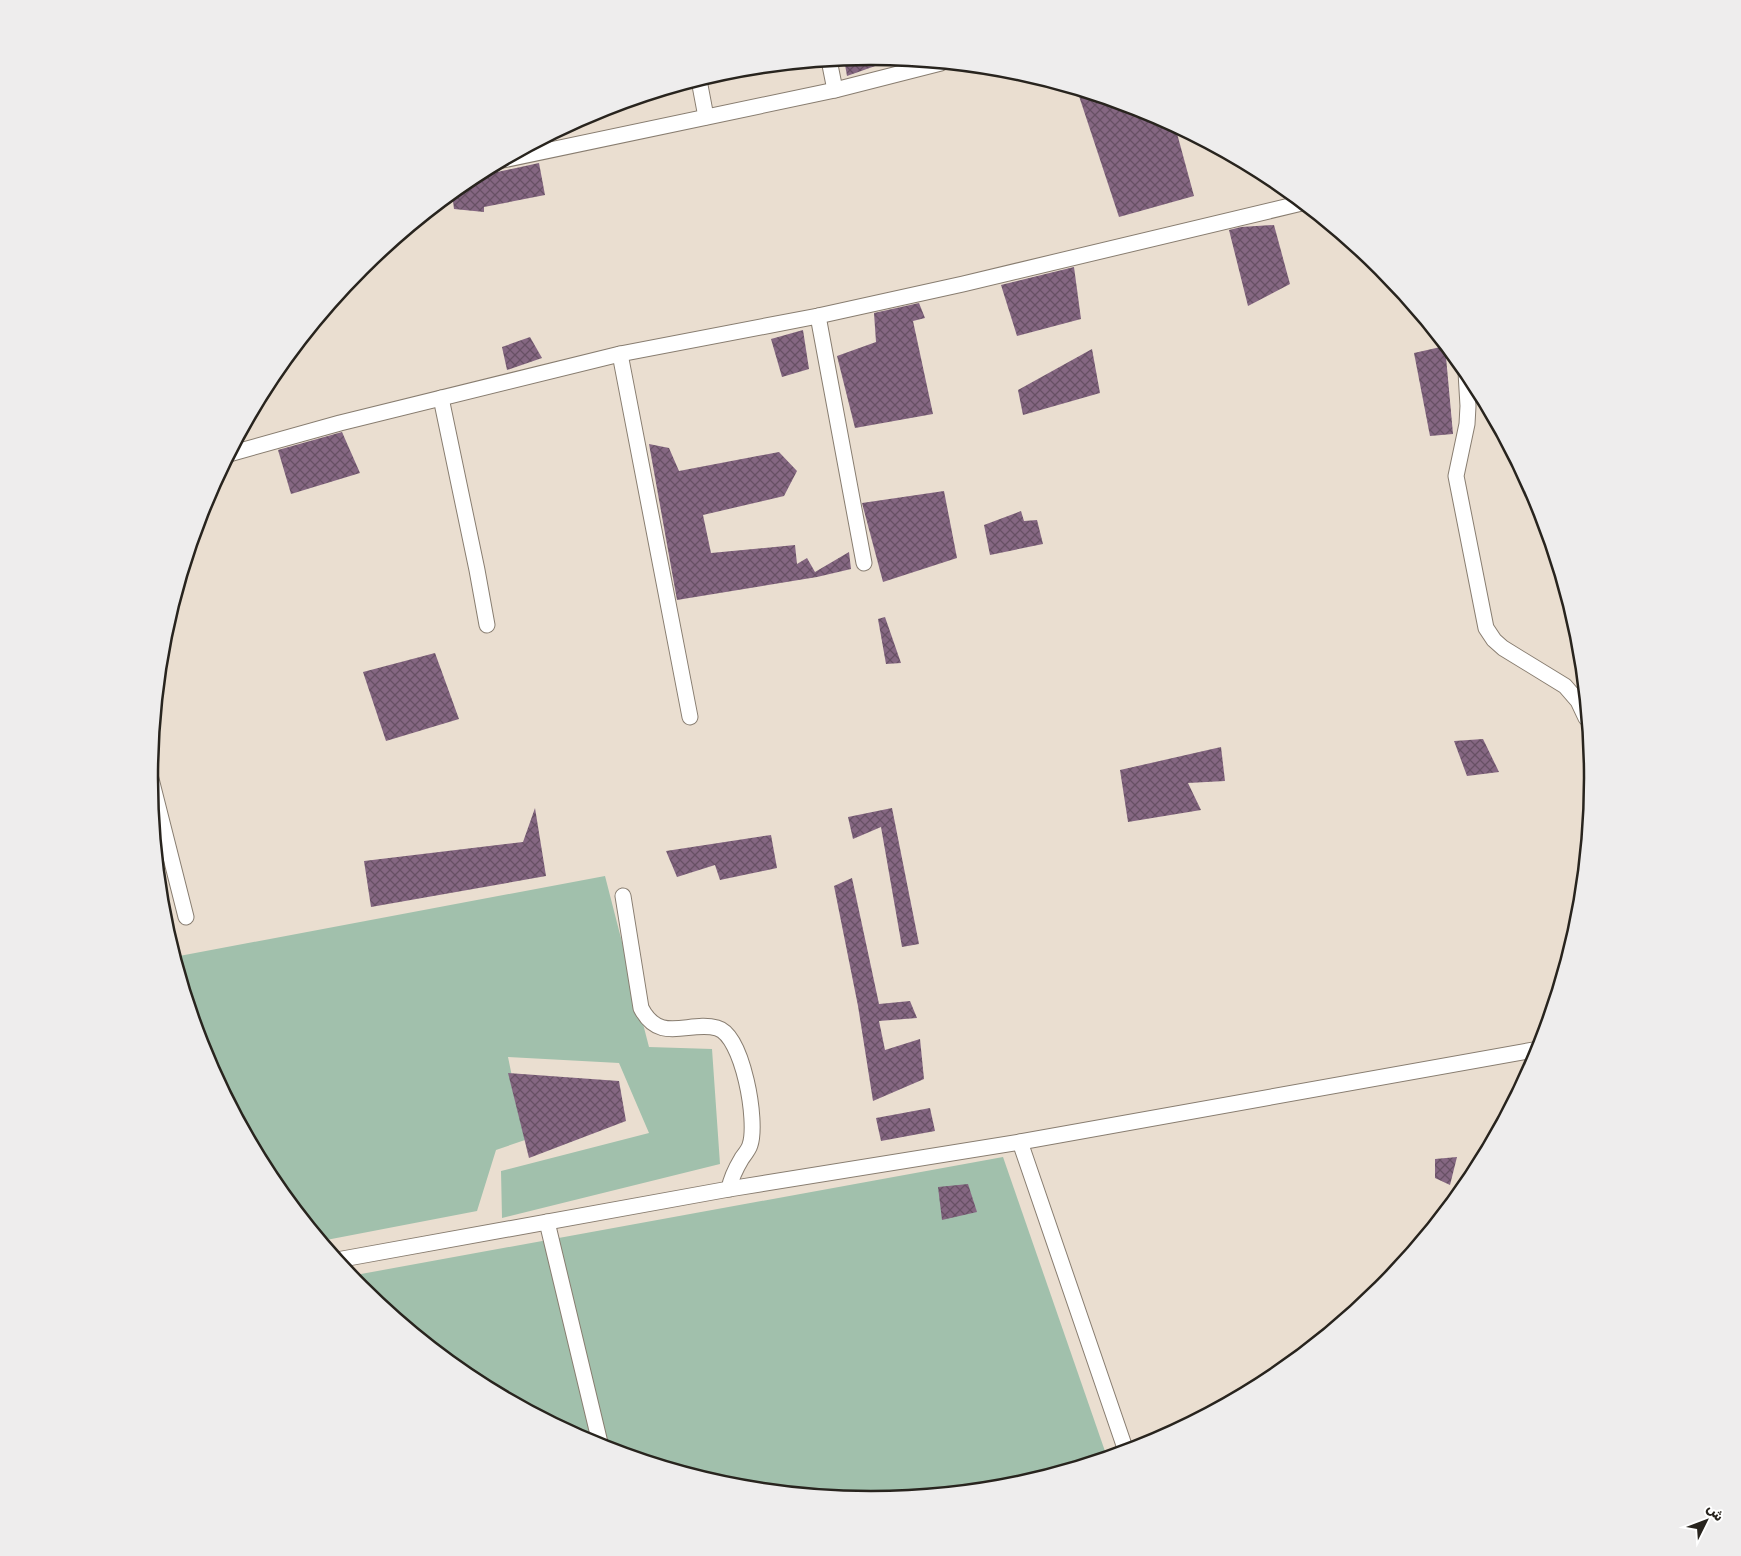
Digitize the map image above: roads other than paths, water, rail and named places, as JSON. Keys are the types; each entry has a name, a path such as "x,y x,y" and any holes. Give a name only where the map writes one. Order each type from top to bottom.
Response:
{"street":[{"path":"830,67 835,90"},
{"path":"539,148 706,117 835,90 923,68"},
{"path":"700,86 706,117"},
{"path":"237,452 340,423 620,354 818,316 963,284 1294,204"},
{"path":"818,316 864,563"},
{"path":"620,354 690,717"},
{"path":"1467,388 1467,424 1456,476 1486,628 1494,640 1503,648 1565,686 1579,703"},
{"path":"440,398 478,570 487,625"},
{"path":"159,806 186,917"},
{"path":"623,896 641,1008 646,1018 656,1025 672,1030 706,1027 718,1028 728,1036 738,1054 748,1086 753,1122 750,1145 731,1178 729,1189"},
{"path":"344,1259 729,1189 1020,1142 1529,1051"},
{"path":"1020,1142 1124,1444"},
{"path":"548,1222 599,1437"}]}
